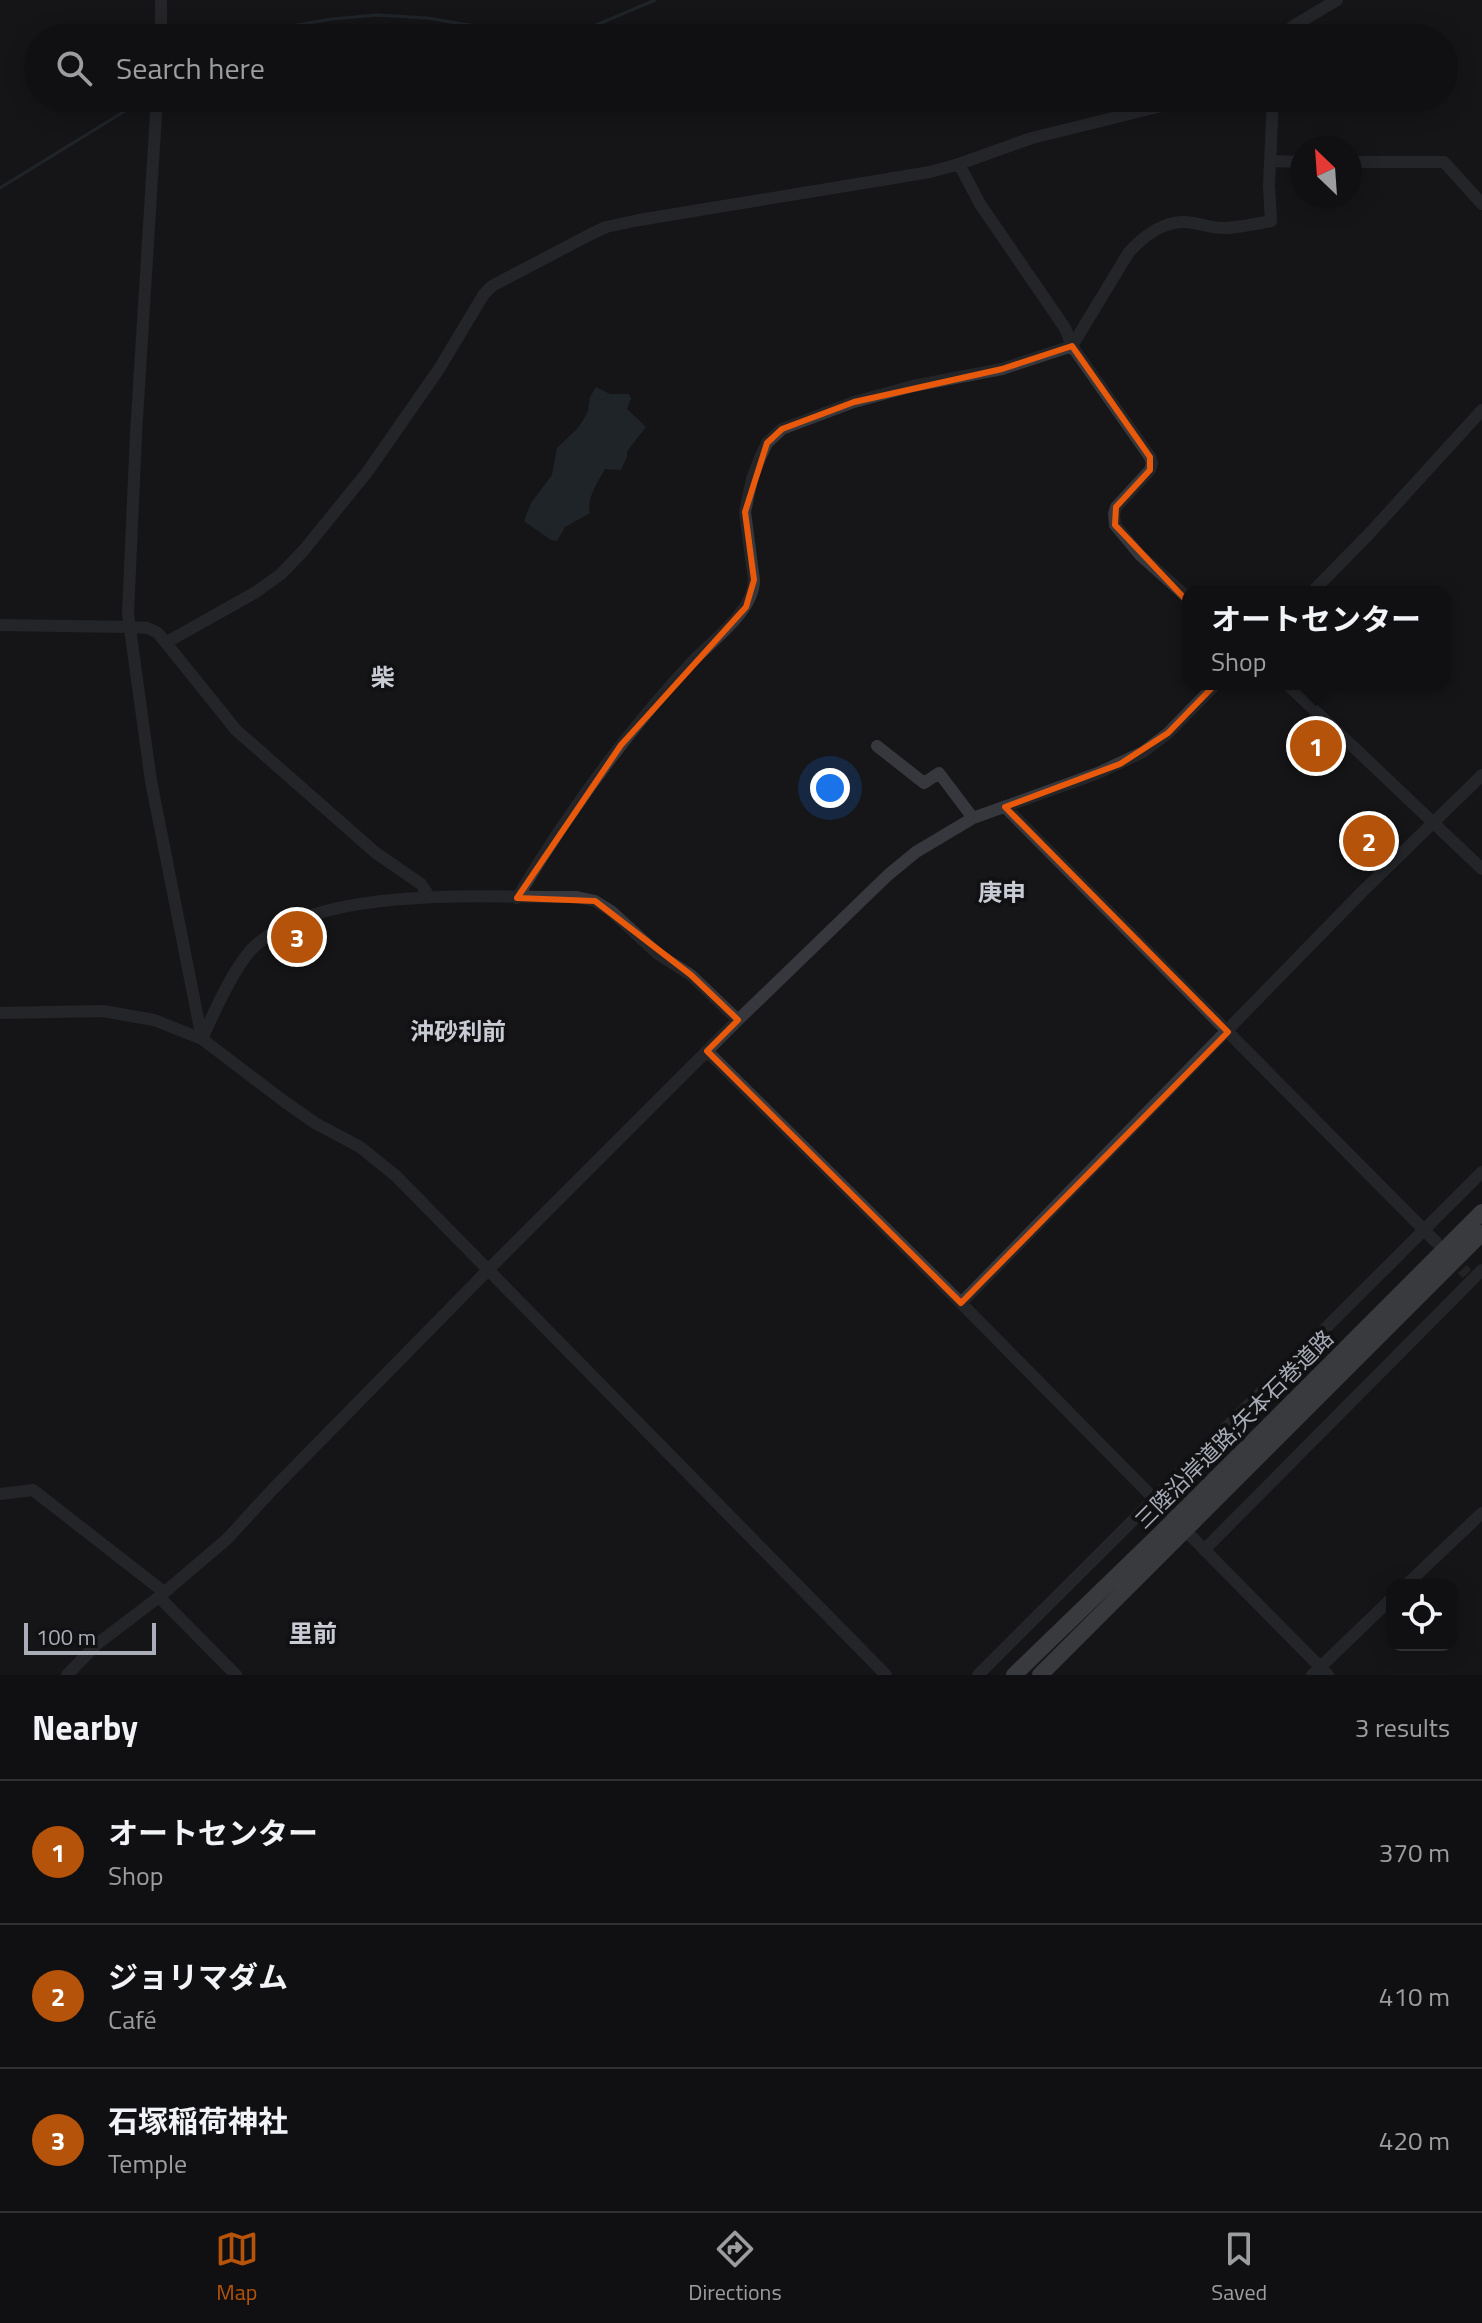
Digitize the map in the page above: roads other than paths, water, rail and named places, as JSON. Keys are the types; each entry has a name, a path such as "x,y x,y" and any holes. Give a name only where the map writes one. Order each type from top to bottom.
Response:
{"highway":[{"name":"三陸沿岸道路;矢本石巻道路","path":"1040,1675 1188,1516 1482,1212"},
{"name":"三陸沿岸道路;矢本石巻道路","path":"1188,1516 1482,1233"},
{"name":"三陸沿岸道路;矢本石巻道路","path":"1014,1675 1169,1536"}],"street":[{"path":"161,0 161,24"},
{"path":"1297,24 1337,0"},
{"path":"155,112 128,614 151,781 202,1039"},
{"path":"167,642 256,592 281,574 304,550 368,471 439,369 484,294 501,280 606,227 913,176 959,164 1032,138 1137,112"},
{"path":"517,898 552,840 621,745 690,664 746,607 754,591 754,580 745,512 752,479 767,443 782,429 854,402 913,386 1002,369 1072,346 1129,252 1141,239 1162,227 1182,222 1227,228 1271,221 1273,112"},
{"path":"1271,161 1290,162"},
{"path":"1362,162 1444,162 1482,204"},
{"path":"959,164 980,204 1065,328 1072,346 1150,457 1150,470 1116,507 1115,525 1140,555 1182,593"},
{"path":"1318,586 1482,410"},
{"path":"0,625 130,627 148,628 158,633 236,730 376,853 421,884 429,896"},
{"path":"67,1675 97,1644 227,1539 488,1270 888,875 916,852 973,818 1109,769 1143,752 1168,733 1210,690"},
{"path":"1293,690 1482,869"},
{"path":"877,746 924,783 939,773 973,818"},
{"path":"961,1303 1361,893 1482,775"},
{"path":"1005,807 1436,1242"},
{"path":"202,1039 252,949 277,931 300,920 354,906 429,896 577,897 595,901 611,911 658,954 691,975 738,1020"},
{"path":"0,1013 103,1011 154,1020 202,1039 315,1123 360,1147 384,1166 488,1270 886,1675"},
{"path":"707,1051 961,1303 1320,1672 1386,1604"},
{"path":"978,1675 1482,1172"},
{"path":"1204,1550 1476,1278"},
{"path":"0,1494 33,1490 162,1594 236,1675"},
{"path":"1412,1579 1482,1513"}],"waterway":[{"path":"598,24 655,0"},
{"path":"303,24 377,15 463,24"},
{"path":"0,188 123,112"}],"tunnel":[{"path":"1450,1256 1467,1274"}],"place":[{"name":"オートセンター","path":"1316,746"},
{"name":"ジョリマダム","path":"1369,841"},
{"name":"石塚稲荷神社","path":"297,937"}],"district":[{"name":"柴","path":"383,678"},
{"name":"庚申","path":"1002,893"},
{"name":"沖砂利前","path":"458,1032"},
{"name":"里前","path":"313,1634"}]}
